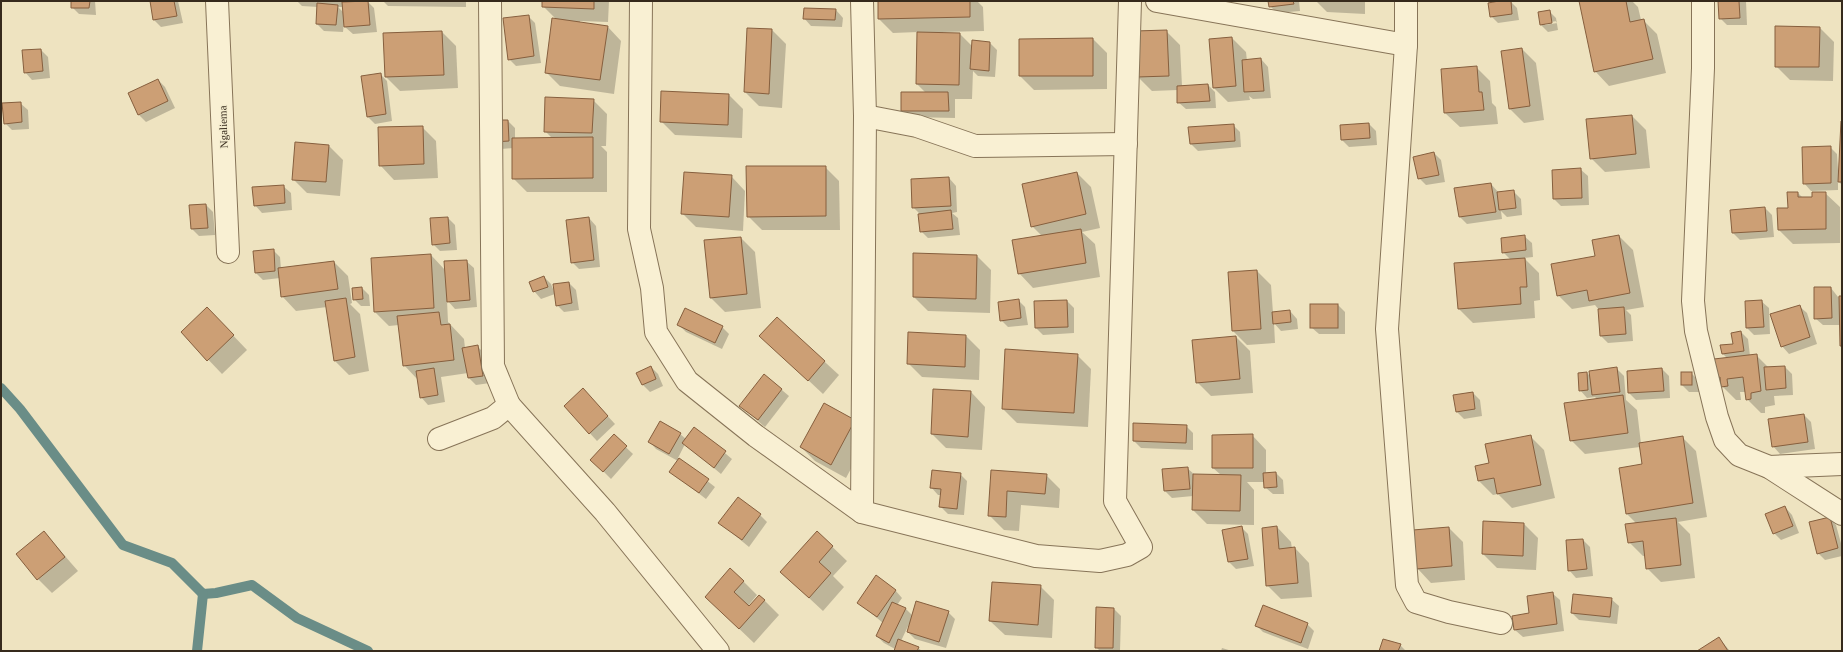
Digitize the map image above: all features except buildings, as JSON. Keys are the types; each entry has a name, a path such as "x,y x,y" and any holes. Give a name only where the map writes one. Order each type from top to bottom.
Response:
{"street":[{"name":"Ngaliema","path":"217,1 228,252"},
{"path":"490,1 493,366 509,405 605,512 718,651"},
{"path":"641,1 639,229 652,288 656,332 687,381 756,436 862,512 1036,556 1100,561 1127,555 1141,547 1115,501 1130,1"},
{"path":"862,1 865,116 862,512"},
{"path":"1157,1 1406,45"},
{"path":"1406,1 1406,45 1387,329 1407,584 1416,602 1449,612 1501,622"},
{"path":"1703,1 1703,68 1693,301 1696,331 1717,417 1725,440 1740,455 1769,467 1842,514"},
{"path":"865,116 917,126 975,146 1126,144"},
{"path":"439,439 493,418 509,405"},
{"path":"1769,467 1842,464"}],"waterway":[{"path":"1,388 20,409 123,545 172,563 203,594 216,593 252,585 297,618 368,651"},
{"path":"197,651 203,594"}]}
